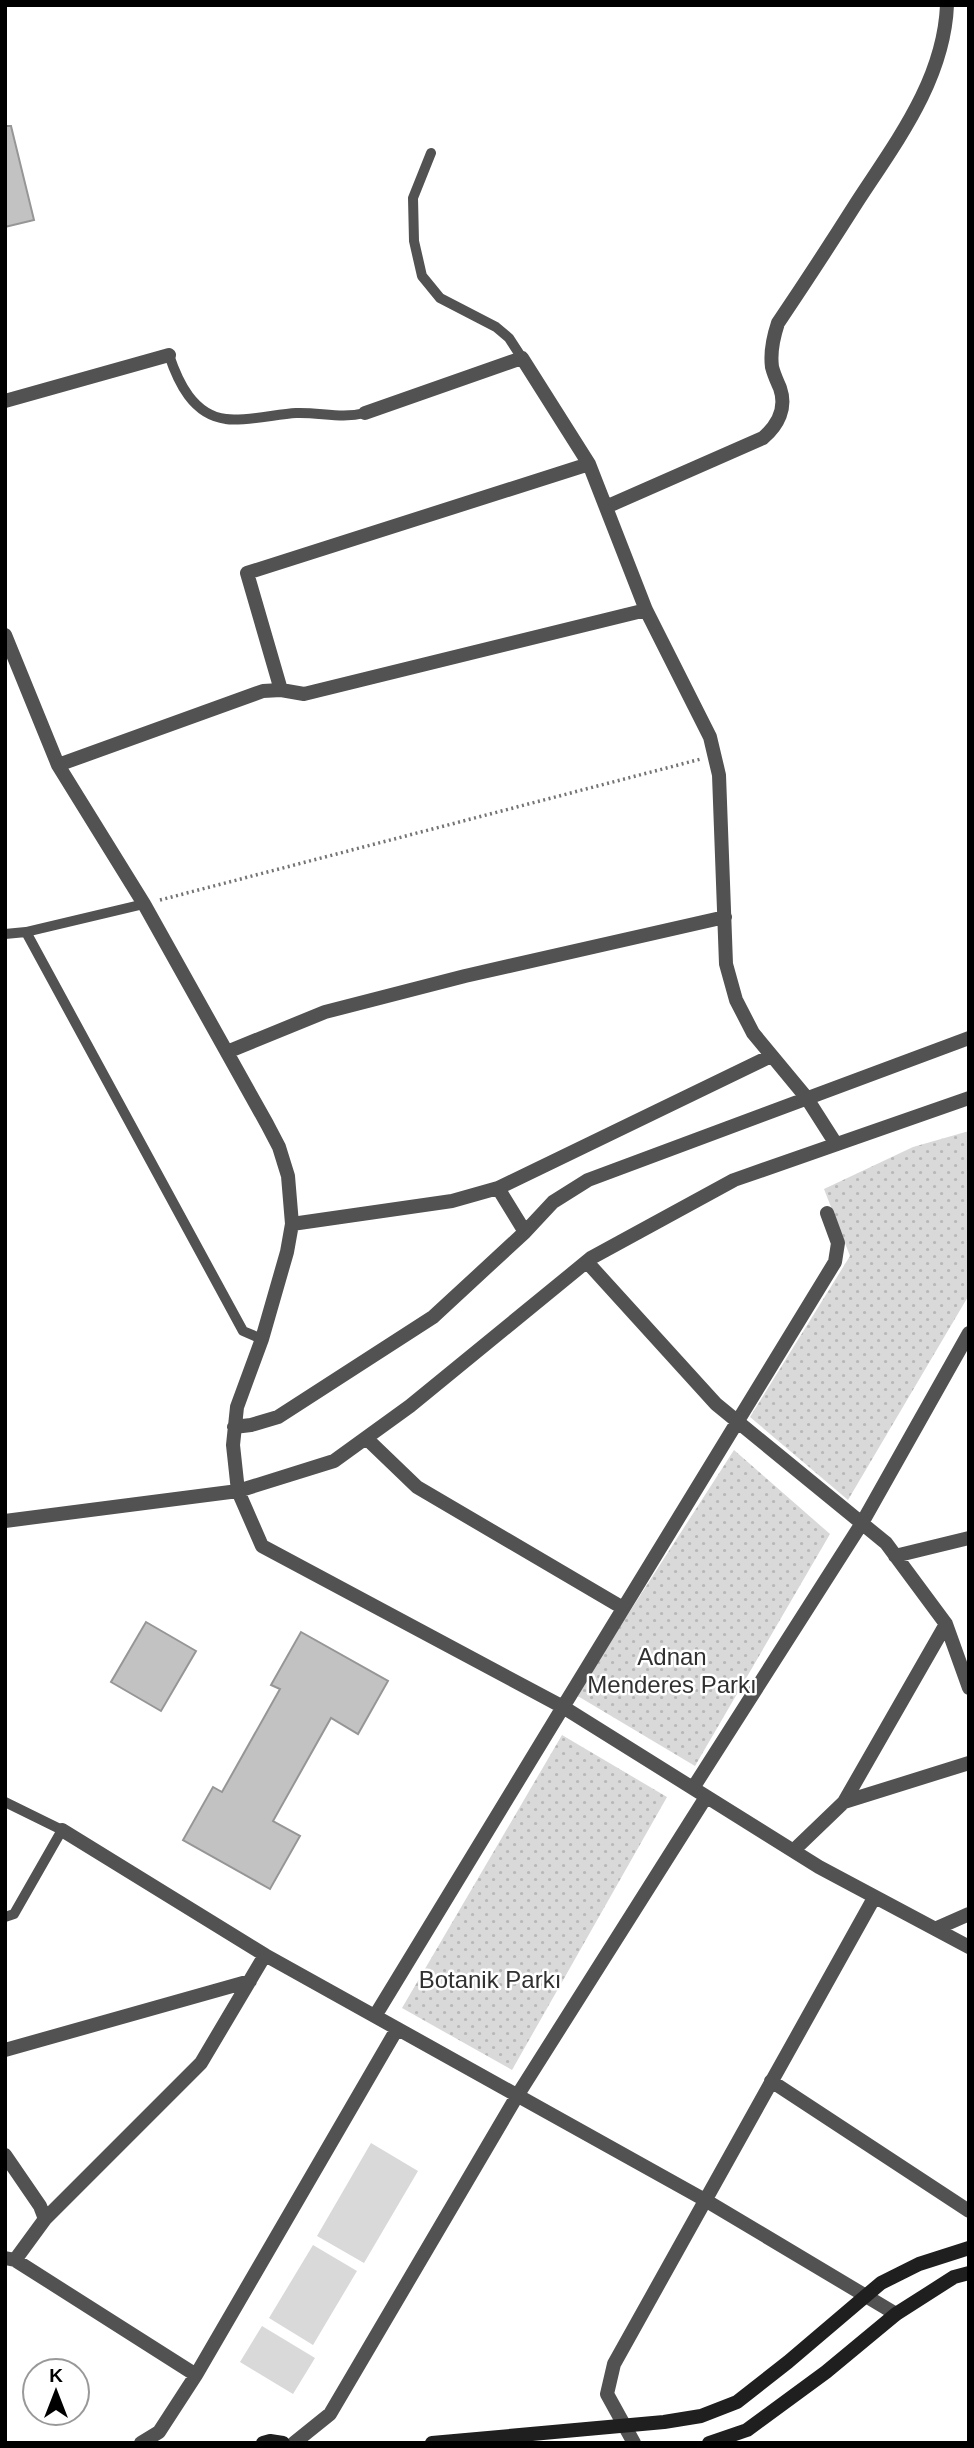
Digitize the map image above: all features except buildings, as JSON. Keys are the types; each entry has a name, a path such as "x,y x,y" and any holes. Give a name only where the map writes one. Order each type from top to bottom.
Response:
{"street":[{"path":"606,507 763,438 777,423 781,413 782,395 775,378 772,350 778,323 911,119 935,63 947,5"},
{"path":"5,401 169,355"},
{"path":"365,413 522,358 589,464 646,610 703,719 716,755 726,964 733,991 744,1018 771,1056 806,1097 836,1144"},
{"path":"281,690 247,573 589,464"},
{"path":"58,765 263,691 281,690 304,694 646,610"},
{"path":"5,635 58,765 144,904 227,1052 279,1147 288,1176 292,1224 287,1252 262,1339 243,1390 234,1427 233,1445 238,1491 262,1546 563,1707 793,1851 874,1898 969,1947"},
{"path":"227,1052 325,1012 465,976 725,917"},
{"path":"234,1427 278,1417 433,1317 525,1232 553,1202 588,1180 969,1038"},
{"path":"292,1224 452,1200 498,1188 771,1056"},
{"path":"5,1521 238,1491 334,1461 410,1406 587,1262 734,1180 969,1098"},
{"path":"498,1188 525,1232"},
{"path":"375,2016 835,1262 838,1243 827,1213"},
{"path":"587,1262 716,1404 886,1543 946,1624 969,1688"},
{"path":"693,1788 862,1523 969,1333"},
{"path":"366,1438 417,1487 623,1608"},
{"path":"895,1556 969,1538"},
{"path":"793,1851 844,1802 946,1624"},
{"path":"844,1802 969,1763"},
{"path":"294,2443 330,2414 517,2096 706,1797"},
{"path":"62,1830 265,1955 705,2200 896,2314"},
{"path":"634,2443 607,2394 614,2364 874,1898"},
{"path":"934,1929 969,1914"},
{"path":"196,2375 10,2259 45,2219 201,2063 265,1955"},
{"path":"5,2050 250,1981"},
{"path":"141,2443 159,2432 196,2375 397,2029"},
{"path":"771,2081 969,2211"},
{"path":"5,2155 40,2206 45,2219"},
{"path":"432,2443 664,2422 701,2416 737,2402 881,2283 919,2264 969,2248"},
{"path":"709,2443 747,2430 826,2372 896,2314 954,2277 969,2273"},
{"path":"264,2443 283,2443"}],"lane":[{"path":"431,153 413,198 414,241 422,276 440,298 496,327 509,338 522,358"},
{"path":"169,355 177,379 191,400 202,409 227,420 282,414 311,413 348,417 365,413"},
{"path":"5,934 26,932 144,904"},
{"path":"26,932 243,1331 262,1339"},
{"path":"5,1802 62,1830 14,1914 5,1917"}],"path":[{"path":"144,904 716,755"}],"green space":[{"path":"969,1131 969,1295 848,1500 750,1417 850,1256 824,1189 913,1147"},
{"name":"Adnan Menderes Parkı","path":"734,1450 830,1534 695,1766 576,1695"},
{"name":"Botanik Parkı","path":"562,1735 667,1797 512,2070 402,2008"},
{"path":"371,2143 418,2171 364,2263 317,2236"},
{"path":"313,2245 357,2271 313,2345 269,2318"},
{"path":"262,2326 315,2358 293,2394 240,2362"}]}
